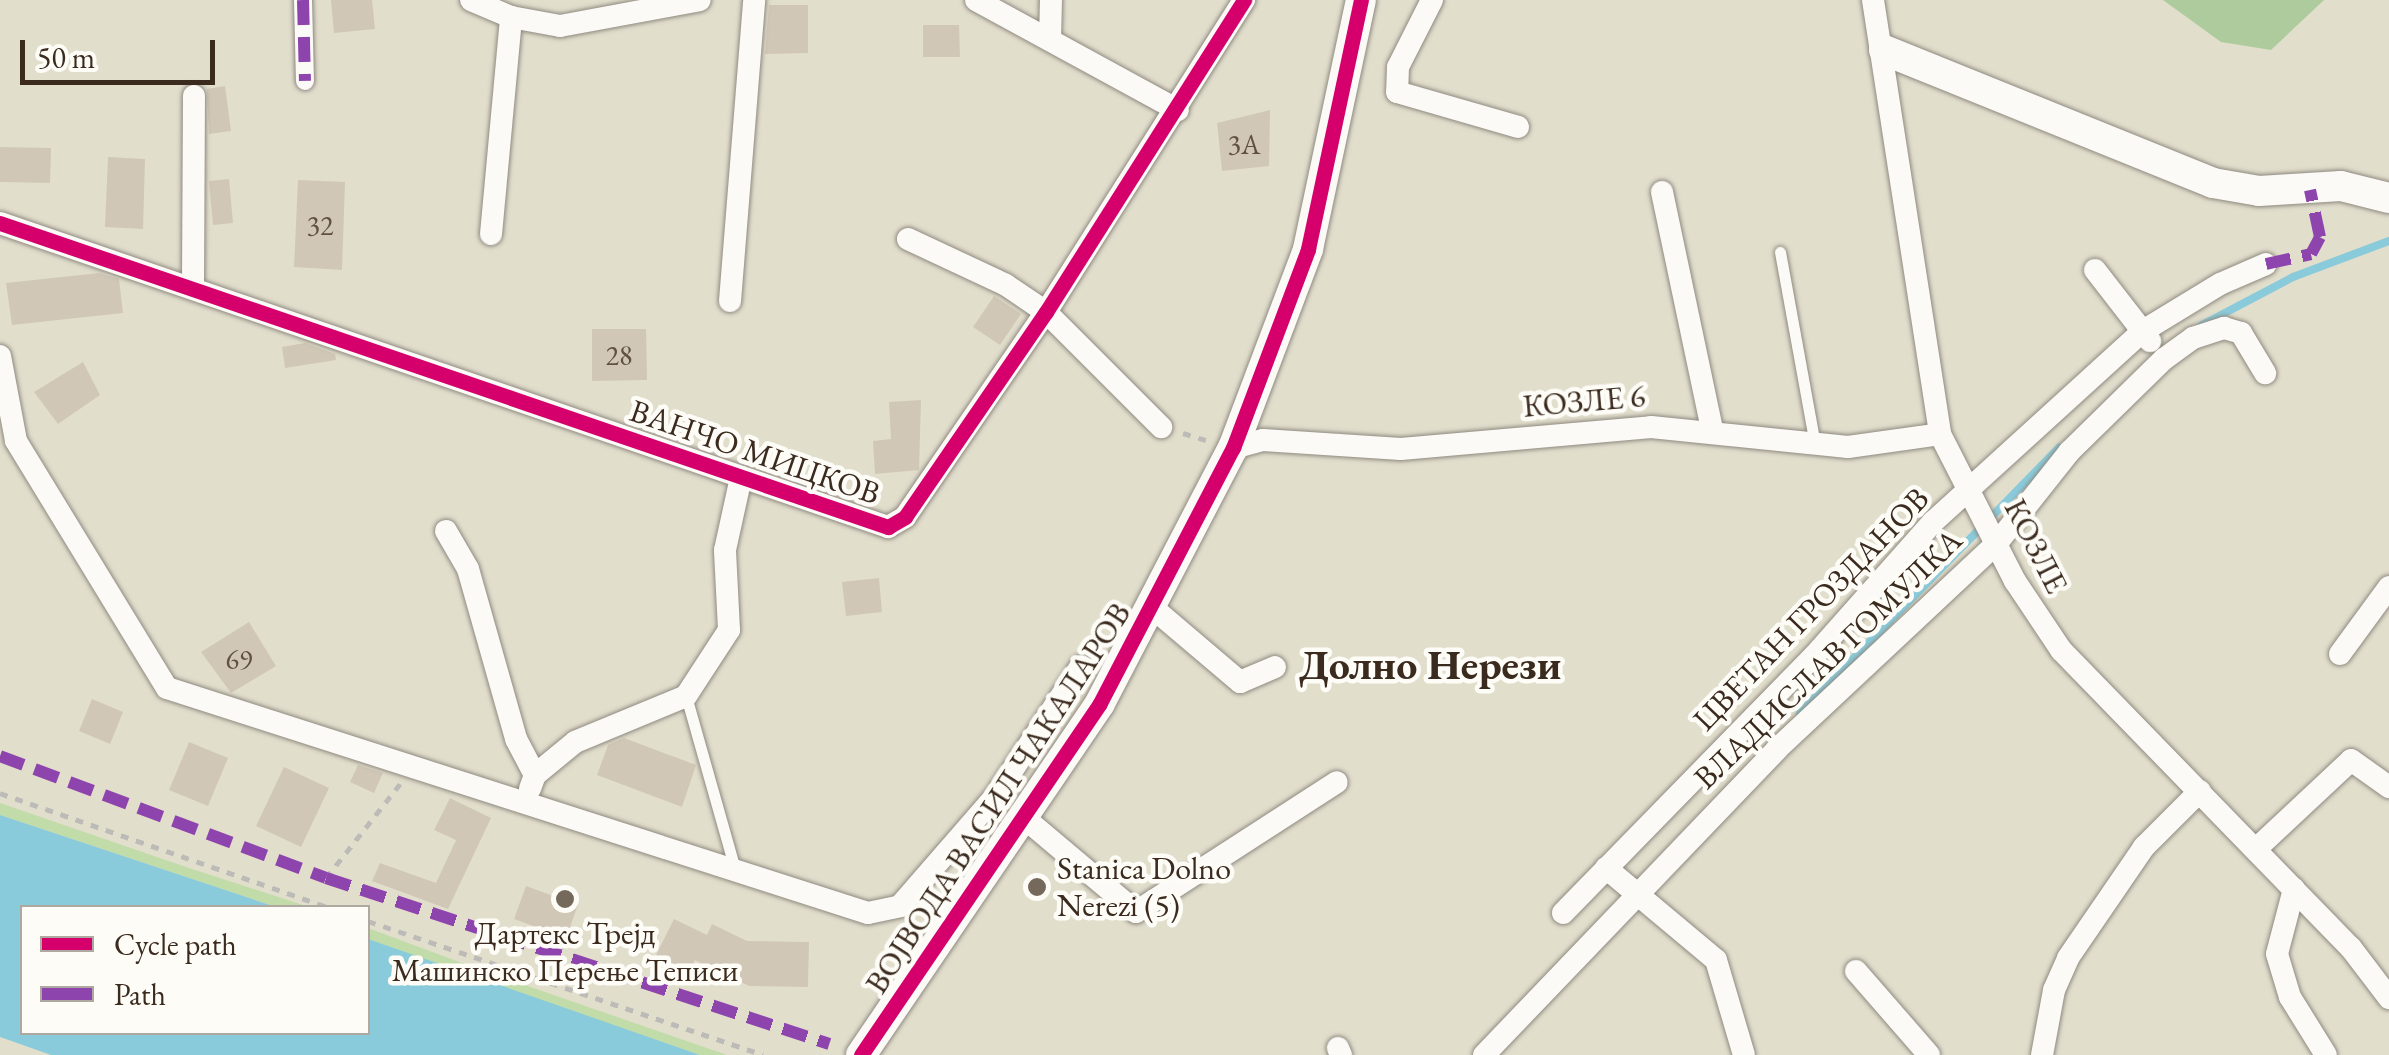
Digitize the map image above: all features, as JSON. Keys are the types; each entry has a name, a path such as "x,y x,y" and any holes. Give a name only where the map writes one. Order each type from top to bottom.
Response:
{"street":[{"path":"304,0 305,81"},
{"path":"471,0 511,17 560,26 700,0"},
{"path":"730,301 754,0"},
{"path":"976,0 1178,110"},
{"path":"1050,40 1051,0"},
{"name":"ВАНЧО МИЦКОВ","path":"0,223 193,284 865,524 897,523 1046,312 1178,110 1244,0"},
{"name":"ВОЈВОДА ВАСИЛ ЧАКАЛАРОВ","path":"861,1055 1022,816 1154,609 1234,448 1308,249 1360,0"},
{"path":"1432,0 1398,67 1398,92 1518,127"},
{"name":"КОЗЛЕ","path":"1873,0 1884,50 1940,434 1997,543 2061,650 2294,889 2389,998"},
{"path":"491,234 511,17"},
{"path":"1884,50 2213,182 2259,191 2341,186 2389,198"},
{"path":"193,284 194,96"},
{"path":"1662,192 1712,429"},
{"path":"908,239 1046,312 1161,427"},
{"name":"ЦВЕТАН ГРОЗДАНОВ","path":"1563,913 1814,656 1933,522 1973,493 2143,332 2220,284 2266,264"},
{"path":"2095,270 2164,360"},
{"name":"ВЛАДИСЛАВ ГОМУЛКА","path":"1484,1055 1846,685 1997,543 2069,452 2164,360 2193,338 2224,328 2241,333 2265,373"},
{"path":"0,356 16,441 167,688 408,768 526,801 736,874 868,913 900,906 994,798 1081,666"},
{"name":"КОЗЛЕ 6","path":"1234,448 1263,440 1401,449 1640,427 1712,429 1815,444 1876,446 1940,434"},
{"name":"ВАНЧО МИЦКОВ","path":"686,696 728,630 725,550 741,477"},
{"path":"446,531 468,569 516,739 536,775"},
{"path":"2340,654 2389,587"},
{"path":"1154,609 1240,682 1275,667"},
{"path":"1814,656 1846,685"},
{"path":"526,801 536,775 575,742 686,696"},
{"path":"2256,849 2351,760 2389,786"},
{"path":"1022,816 1134,912 1337,782"},
{"path":"2042,1055 2051,1032 2054,990 2068,958 2144,846 2200,792"},
{"path":"1606,868 1716,960 1744,1055"},
{"path":"2294,889 2277,954 2290,997 2326,1055"},
{"path":"1856,971 1929,1055"},
{"path":"2051,1032 2066,1055"}],"lane":[{"path":"1780,252 1815,444"},
{"path":"686,696 736,874"}],"path":[{"path":"1161,427 1234,448"},
{"path":"326,878 389,804 408,768"},
{"path":"0,793 321,905"},
{"path":"370,921 764,1055"}],"green space":[{"path":"2163,0 2324,0 2271,50 2221,42"},
{"path":"0,803 303,905 270,905 0,815"},
{"path":"370,929 727,1055 700,1055 370,940"}],"water":[{"path":"0,815 270,905 20,905 20,1035 370,1035 370,940 700,1055 51,1055 0,1037"}],"building":[{"path":"331,0 372,0 375,29 334,33"},
{"path":"769,5 808,5 808,53 765,54"},
{"path":"923,25 959,25 960,57 923,57"},
{"path":"225,86 231,131 209,134 207,89"},
{"path":"1270,110 1269,166 1222,171 1217,123"},
{"path":"0,147 51,148 50,183 0,182"},
{"path":"108,157 145,159 143,229 105,227"},
{"path":"229,179 233,223 213,225 209,181"},
{"path":"298,180 345,182 342,270 294,267"},
{"path":"99,273 119,279 123,313 12,325 6,283"},
{"path":"994,296 1021,314 1000,345 973,327"},
{"path":"592,329 646,329 647,380 592,381"},
{"path":"305,343 335,354 336,360 285,368 282,347"},
{"path":"83,362 100,395 58,424 34,392"},
{"path":"921,400 919,470 875,474 873,441 891,439 889,402"},
{"path":"879,578 882,612 846,616 842,582"},
{"path":"249,622 276,666 231,693 201,652"},
{"path":"92,699 123,712 110,744 79,731"},
{"path":"624,738 696,765 682,807 597,775 608,745"},
{"path":"189,742 228,758 208,806 169,790"},
{"path":"358,765 383,773 374,793 350,782"},
{"path":"284,767 329,788 301,847 256,826"},
{"path":"450,798 491,818 448,909 372,881 380,863 436,883 456,840 434,830"},
{"path":"526,886 578,905 566,938 514,919"},
{"path":"674,919 707,935 712,924 747,941 809,942 808,987 749,986 695,960 689,971 656,955"}],"waterway":[{"path":"2202,325 2293,277 2389,241"},
{"path":"1800,713 2059,448"}],"marked path":[{"path":"303,0 305,81"},
{"path":"2266,264 2311,254 2320,237 2310,190"},
{"path":"0,756 326,878 829,1044"}],"cycle path":[{"path":"0,223 888,527 905,517 1046,312 1244,0"},
{"path":"861,1055 1100,703 1233,448 1308,249 1361,0"}],"place":[{"name":"Stanica Dolno Nerezi (5)","path":"1037,887"},
{"name":"Дартекс Трејд Машинско Перење Теписи","path":"565,899"}],"district":[{"name":"Долно Нерези","path":"1430,665"}]}
